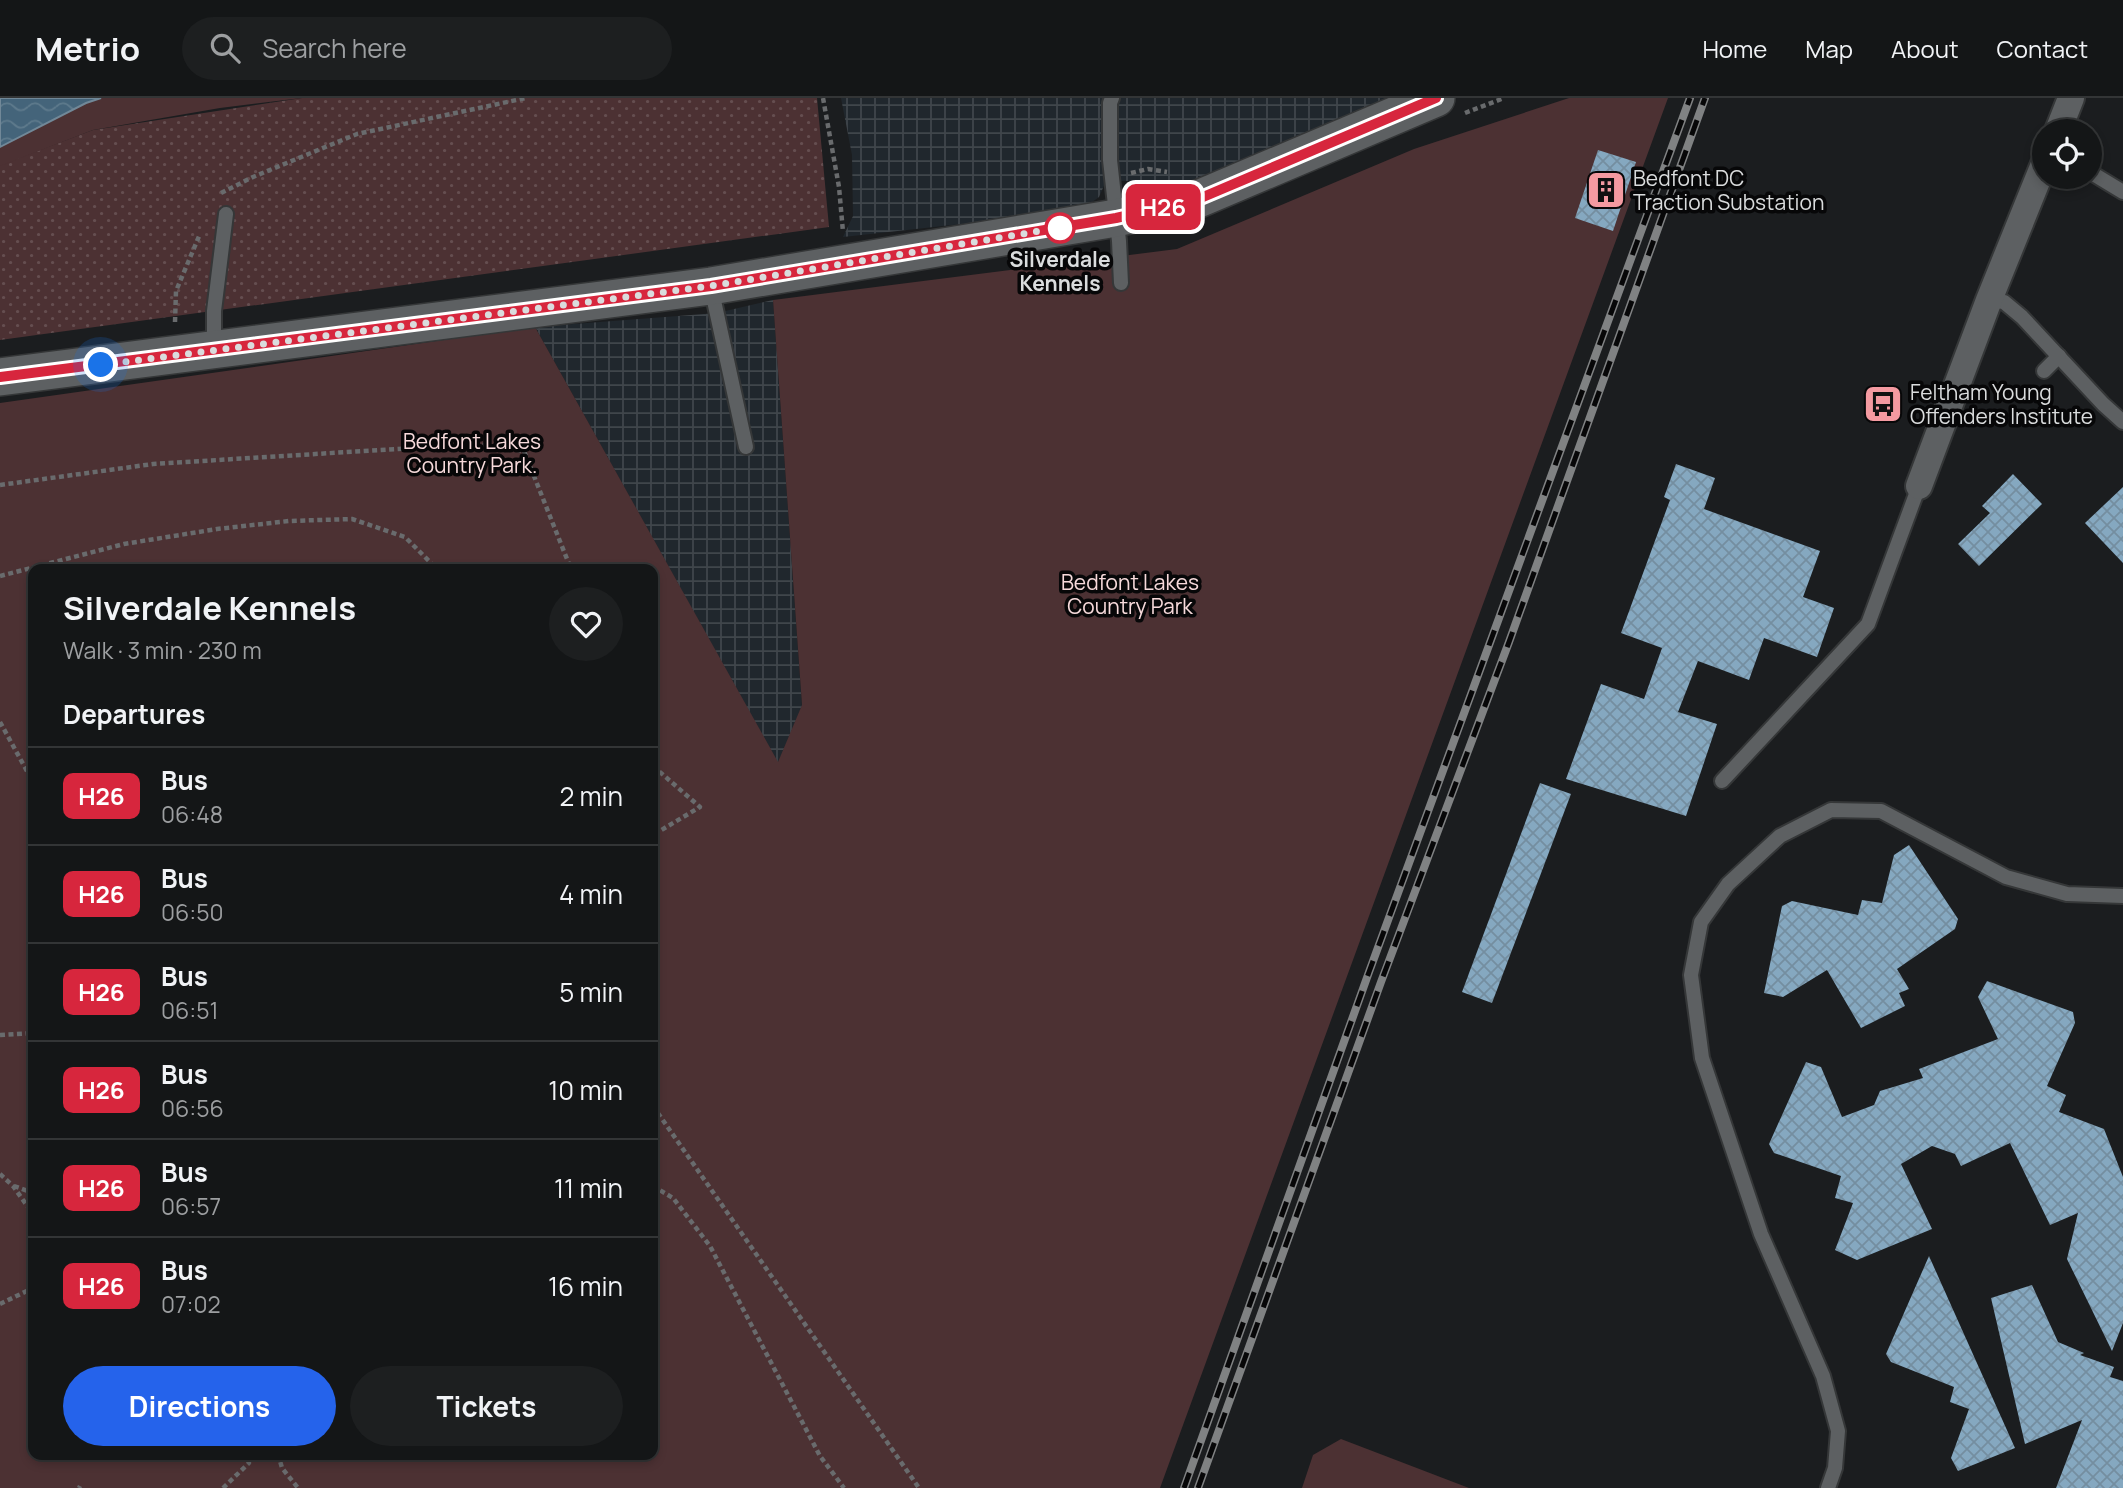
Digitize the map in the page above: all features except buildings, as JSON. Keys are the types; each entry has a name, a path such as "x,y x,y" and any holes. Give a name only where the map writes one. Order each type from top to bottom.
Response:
{"street":[{"path":"0,377 711,286 1116,218 1196,200 1436,98"},
{"path":"2062,119 2071,98"},
{"path":"1919,486 2034,189"}],"lane":[{"path":"1112,98 1110,160 1121,284"},
{"path":"2102,179 2123,192"},
{"path":"214,351 214,311 226,214"},
{"path":"711,286 746,447"},
{"path":"1989,300 2004,302 2022,317 2123,422"},
{"path":"2044,371 2059,356"},
{"path":"1722,781 1868,624 1919,486"},
{"path":"1828,1488 1835,1468 1838,1431 1823,1376 1761,1234 1702,1058 1691,975 1701,922 1728,884 1780,836 1831,810 1881,811 2006,877 2067,894 2123,896"}],"path":[{"path":"217,195 253,177 357,134 526,98"},
{"path":"822,98 839,187 843,237"},
{"path":"175,331 176,291 202,231"},
{"path":"0,485 180,462 478,444 524,451 569,564"},
{"path":"46,564 124,544 204,531 289,521 352,519 405,537 432,564"},
{"path":"0,576 28,569"},
{"path":"0,722 28,773"},
{"path":"658,770 700,807 658,832"},
{"path":"0,1034 28,1033"},
{"path":"658,1114 919,1488"},
{"path":"0,1174 13,1186 28,1207"},
{"path":"13,1186 28,1191"},
{"path":"658,1189 673,1198 710,1246 820,1455 844,1488"},
{"path":"0,1304 28,1290"},
{"path":"223,1488 249,1463 248,1460"},
{"path":"280,1460 282,1468 298,1488"}],"shaded area":[{"path":"841,98 1392,98 1201,187 1149,195 1132,181 1106,181 1099,197 1080,211 843,237 853,216 852,155"},
{"path":"773,300 802,706 778,763 535,327 717,313"}],"green space":[{"path":"0,98 302,98 220,108 93,130 0,166"},
{"path":"302,98 817,98 829,227 0,340 0,165 93,130"},
{"name":"Bedfont Lakes Country Park","path":"1569,98 1668,98 1160,1488 0,1488 0,403 535,327 778,762 802,705 773,300 1177,249 1414,149"},
{"path":"1341,1439 1469,1488 1302,1488 1313,1455"}],"water":[{"path":"0,98 101,98 0,147"}],"railway":[{"path":"1184,1488 1369,972 1690,98"},
{"path":"1198,1488 1381,982 1509,642 1705,98"}],"bus line":[{"name":"H26","path":"0,377 711,286 1116,218 1196,200 1436,98"}],"place":[{"name":"Bedfont DC Traction Substation","path":"1606,190"},
{"name":"Silverdale Kennels","path":"1060,228"},
{"name":"Feltham Young Offenders Institute","path":"1883,404"}],"route":[{"path":"101,365 711,286 1070,226 1060,228"}],"park label":[{"name":"Bedfont Lakes Country Park.","path":"472,453"}]}
